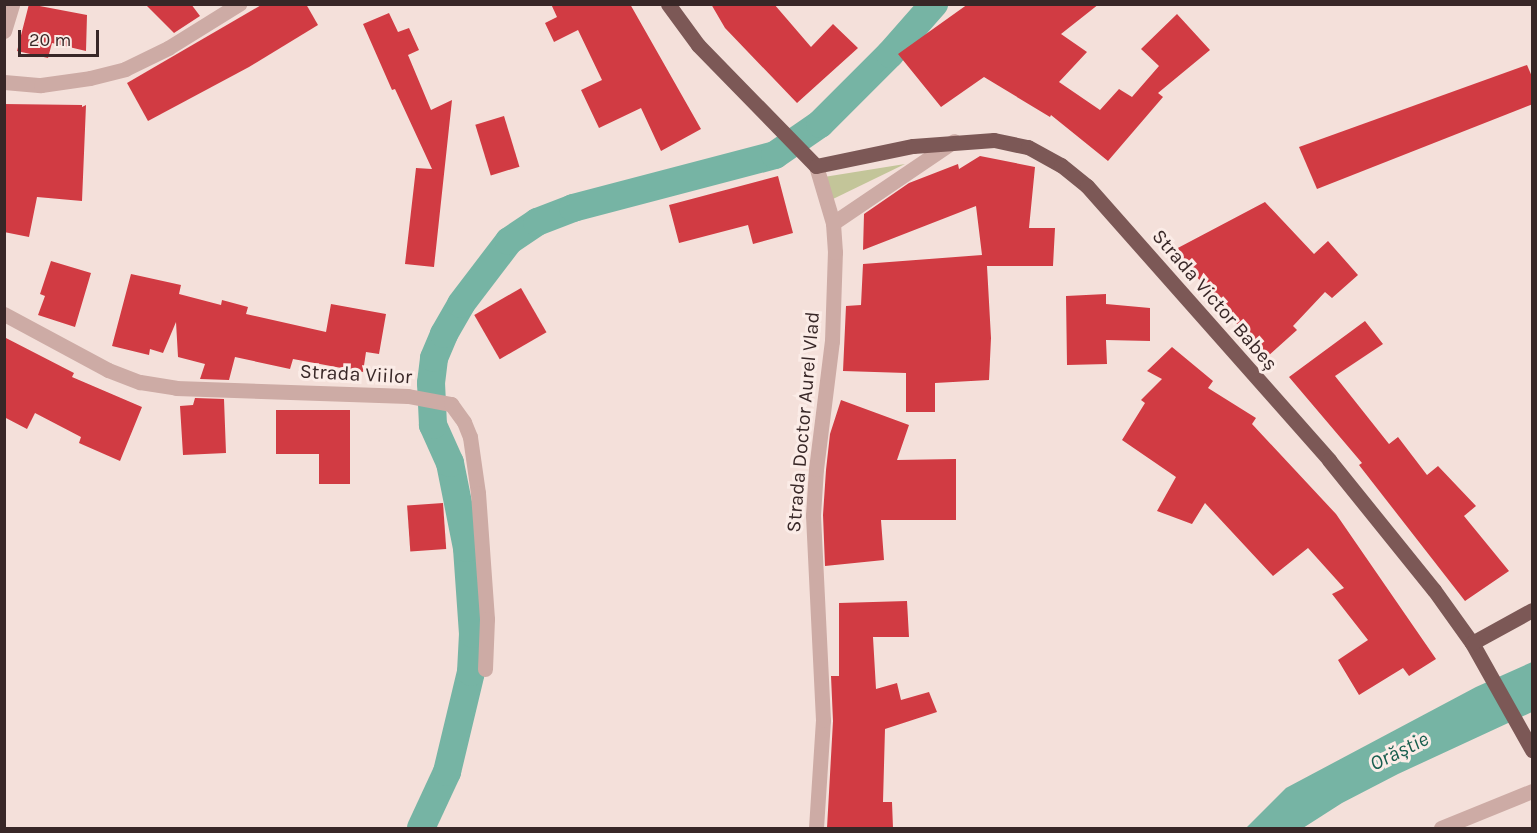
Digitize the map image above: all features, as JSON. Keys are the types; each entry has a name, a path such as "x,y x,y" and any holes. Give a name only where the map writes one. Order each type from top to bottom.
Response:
{"main road":[{"path":"668,4 698,45 775,121 816,166"},
{"name":"Strada Victor Babeș","path":"816,166 913,146 954,141 994,140 1028,147 1061,165 1087,186 1329,460 1434,590 1473,643 1533,750"},
{"path":"1473,643 1533,610"}],"street":[{"path":"4,31 12,4"},
{"path":"4,82 41,86 90,78 125,69 168,48 239,4"},
{"path":"833,223 954,141"},
{"name":"Strada Doctor Aurel Vlad","path":"816,166 833,223 835,252 832,341 816,469 813,515 823,720 816,828"},
{"name":"Strada Viilor","path":"4,314 108,370 140,382 176,388 408,396 451,404 464,422 470,437 478,493 488,619 485,669"},
{"path":"1441,828 1533,791"}],"green space":[{"path":"905,164 833,199 824,177"}],"water":[{"name":"Orăștie","path":"1532,662 1532,712 1398,774 1342,803 1303,828 1246,828 1286,788 1476,687"}],"building":[{"path":"29,4 87,15 86,51 52,43 48,58 17,51"},
{"path":"145,4 191,4 200,16 174,33"},
{"path":"263,4 306,4 318,25 249,67 148,121 127,83"},
{"path":"551,4 630,4 701,129 661,151 641,108 599,128 581,90 602,80 578,30 554,42 545,23 557,17"},
{"path":"711,4 774,4 811,47 833,24 858,48 797,103 725,28"},
{"path":"968,4 1099,4 1061,34 1087,52 1059,82 1100,110 1119,89 1132,97 1159,66 1141,49 1177,14 1210,50 1158,93 1163,97 1108,161 1051,115 1050,117 984,77 941,107 898,54"},
{"path":"389,13 398,32 409,28 419,50 408,55 431,110 452,100 434,267 405,264 416,168 432,169 395,89 392,90 363,24"},
{"path":"1527,65 1533,79 1533,104 1317,189 1299,147"},
{"path":"4,104 82,105 82,107 86,105 82,201 37,197 29,237 4,232"},
{"path":"504,116 519,167 491,175 475,125"},
{"path":"980,156 1035,167 1029,228 1055,228 1053,266 987,266 991,338 989,380 935,383 935,412 906,412 906,373 843,371 846,306 861,305 863,264 982,255 976,206 863,250 864,214 909,183 958,164 959,169"},
{"path":"778,176 793,233 753,244 748,225 679,243 669,205"},
{"path":"1265,202 1314,254 1328,241 1358,275 1332,298 1325,292 1293,326 1297,330 1268,356 1235,322 1174,250"},
{"path":"51,261 91,273 75,327 38,315 45,296 40,294"},
{"path":"131,274 181,285 179,294 221,305 222,300 248,307 246,314 326,332 331,304 386,314 379,354 366,352 363,372 293,359 290,369 235,357 229,380 200,379 205,364 178,357 176,322 163,353 150,349 149,355 112,346"},
{"path":"521,288 546,332 500,359 474,315"},
{"path":"1106,294 1106,304 1150,308 1150,341 1106,340 1107,364 1067,365 1066,296"},
{"path":"1365,321 1383,344 1335,376 1389,444 1398,437 1427,475 1438,466 1476,506 1464,516 1509,571 1465,601 1359,465 1362,463 1289,377"},
{"path":"4,337 74,373 72,377 142,407 120,461 79,443 81,437 35,413 27,429 4,417"},
{"path":"1172,347 1213,381 1208,388 1256,418 1252,424 1336,514 1436,659 1409,676 1403,668 1359,695 1338,660 1368,640 1332,594 1344,588 1308,548 1273,576 1205,503 1192,524 1157,511 1176,477 1122,440 1145,403 1141,400 1162,379 1147,371"},
{"path":"195,398 224,399 226,453 183,455 180,406 193,405"},
{"path":"841,400 909,425 897,460 956,459 956,520 881,520 884,560 825,566 823,515 826,470 830,434"},
{"path":"276,410 350,410 350,484 319,484 319,454 276,454"},
{"path":"443,503 446,549 410,551 407,506"},
{"path":"907,601 909,637 873,637 876,689 897,683 901,700 929,692 937,712 885,729 883,802 892,802 893,828 827,828 833,721 831,676 839,676 839,603"}],"waterway":[{"path":"421,828 447,772 471,672 473,634 467,548 450,463 433,425 431,383 434,358 461,304 509,241 537,222 573,208 775,155 820,124 890,54 934,4"}]}
